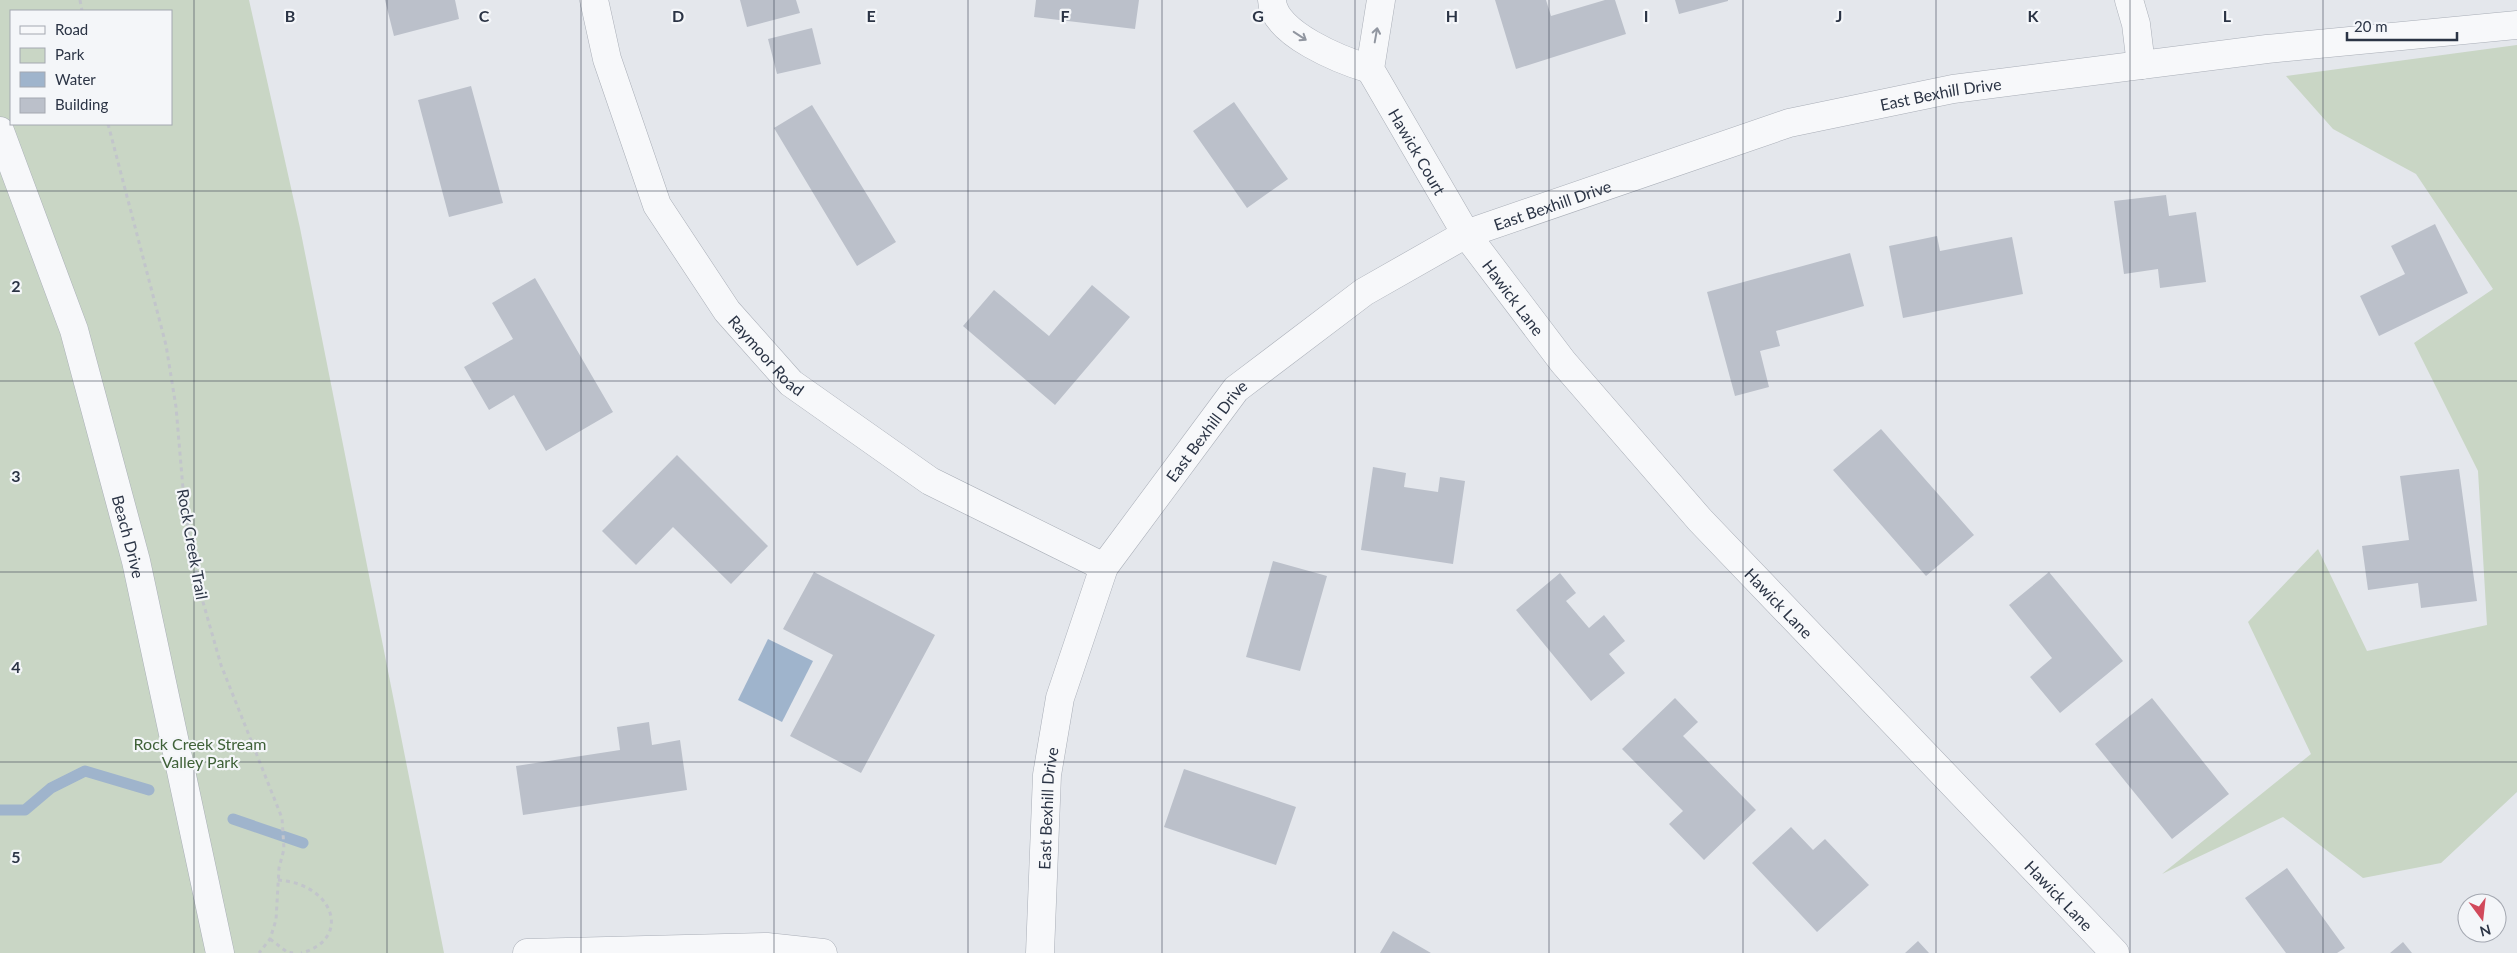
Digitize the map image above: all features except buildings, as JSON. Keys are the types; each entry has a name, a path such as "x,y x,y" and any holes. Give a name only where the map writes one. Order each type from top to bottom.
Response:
{"street":[{"name":"Raymoor Road","path":"594,0 607,59 657,205 727,311 791,383 930,481 1104,567"},
{"path":"1272,0 1272,8 1287,28 1344,61 1370,69 1381,0"},
{"path":"2129,0 2136,24 2141,65"},
{"name":"East Bexhill Drive","path":"1040,953 1046,775 1060,698 1104,567 1236,389 1364,292 1466,234 1789,123 1953,89 2267,49 2517,25"},
{"name":"Hawick Court","path":"1370,69 1466,234"},
{"name":"Beach Drive","path":"0,131 74,330 100,426 136,561 220,953"},
{"name":"Hawick Lane","path":"1466,234 1563,362 1700,520 2115,953"},
{"path":"527,953 767,947 823,953"}],"path":[{"name":"Rock Creek Trail","path":"108,125 166,345 176,407 185,512 201,596 221,665 282,818 284,849 279,868 276,920 270,939 259,953"},
{"path":"278,880 302,885 319,897 331,910 332,926 324,942 301,953"},
{"path":"270,939 287,952 293,953"}],"green space":[{"name":"Rock Creek Stream Valley Park","path":"0,0 249,0 300,228 444,953 0,953"},
{"path":"2517,45 2517,792 2441,863 2363,878 2283,817 2162,874 2311,754 2248,622 2318,549 2367,651 2487,625 2478,471 2414,343 2493,289 2416,174 2333,129 2286,76"}],"water":[{"path":"768,639 813,661 782,722 738,700"}],"waterway":[{"path":"0,810 25,810 51,788 85,771 149,790"},
{"path":"233,819 303,843"}]}
